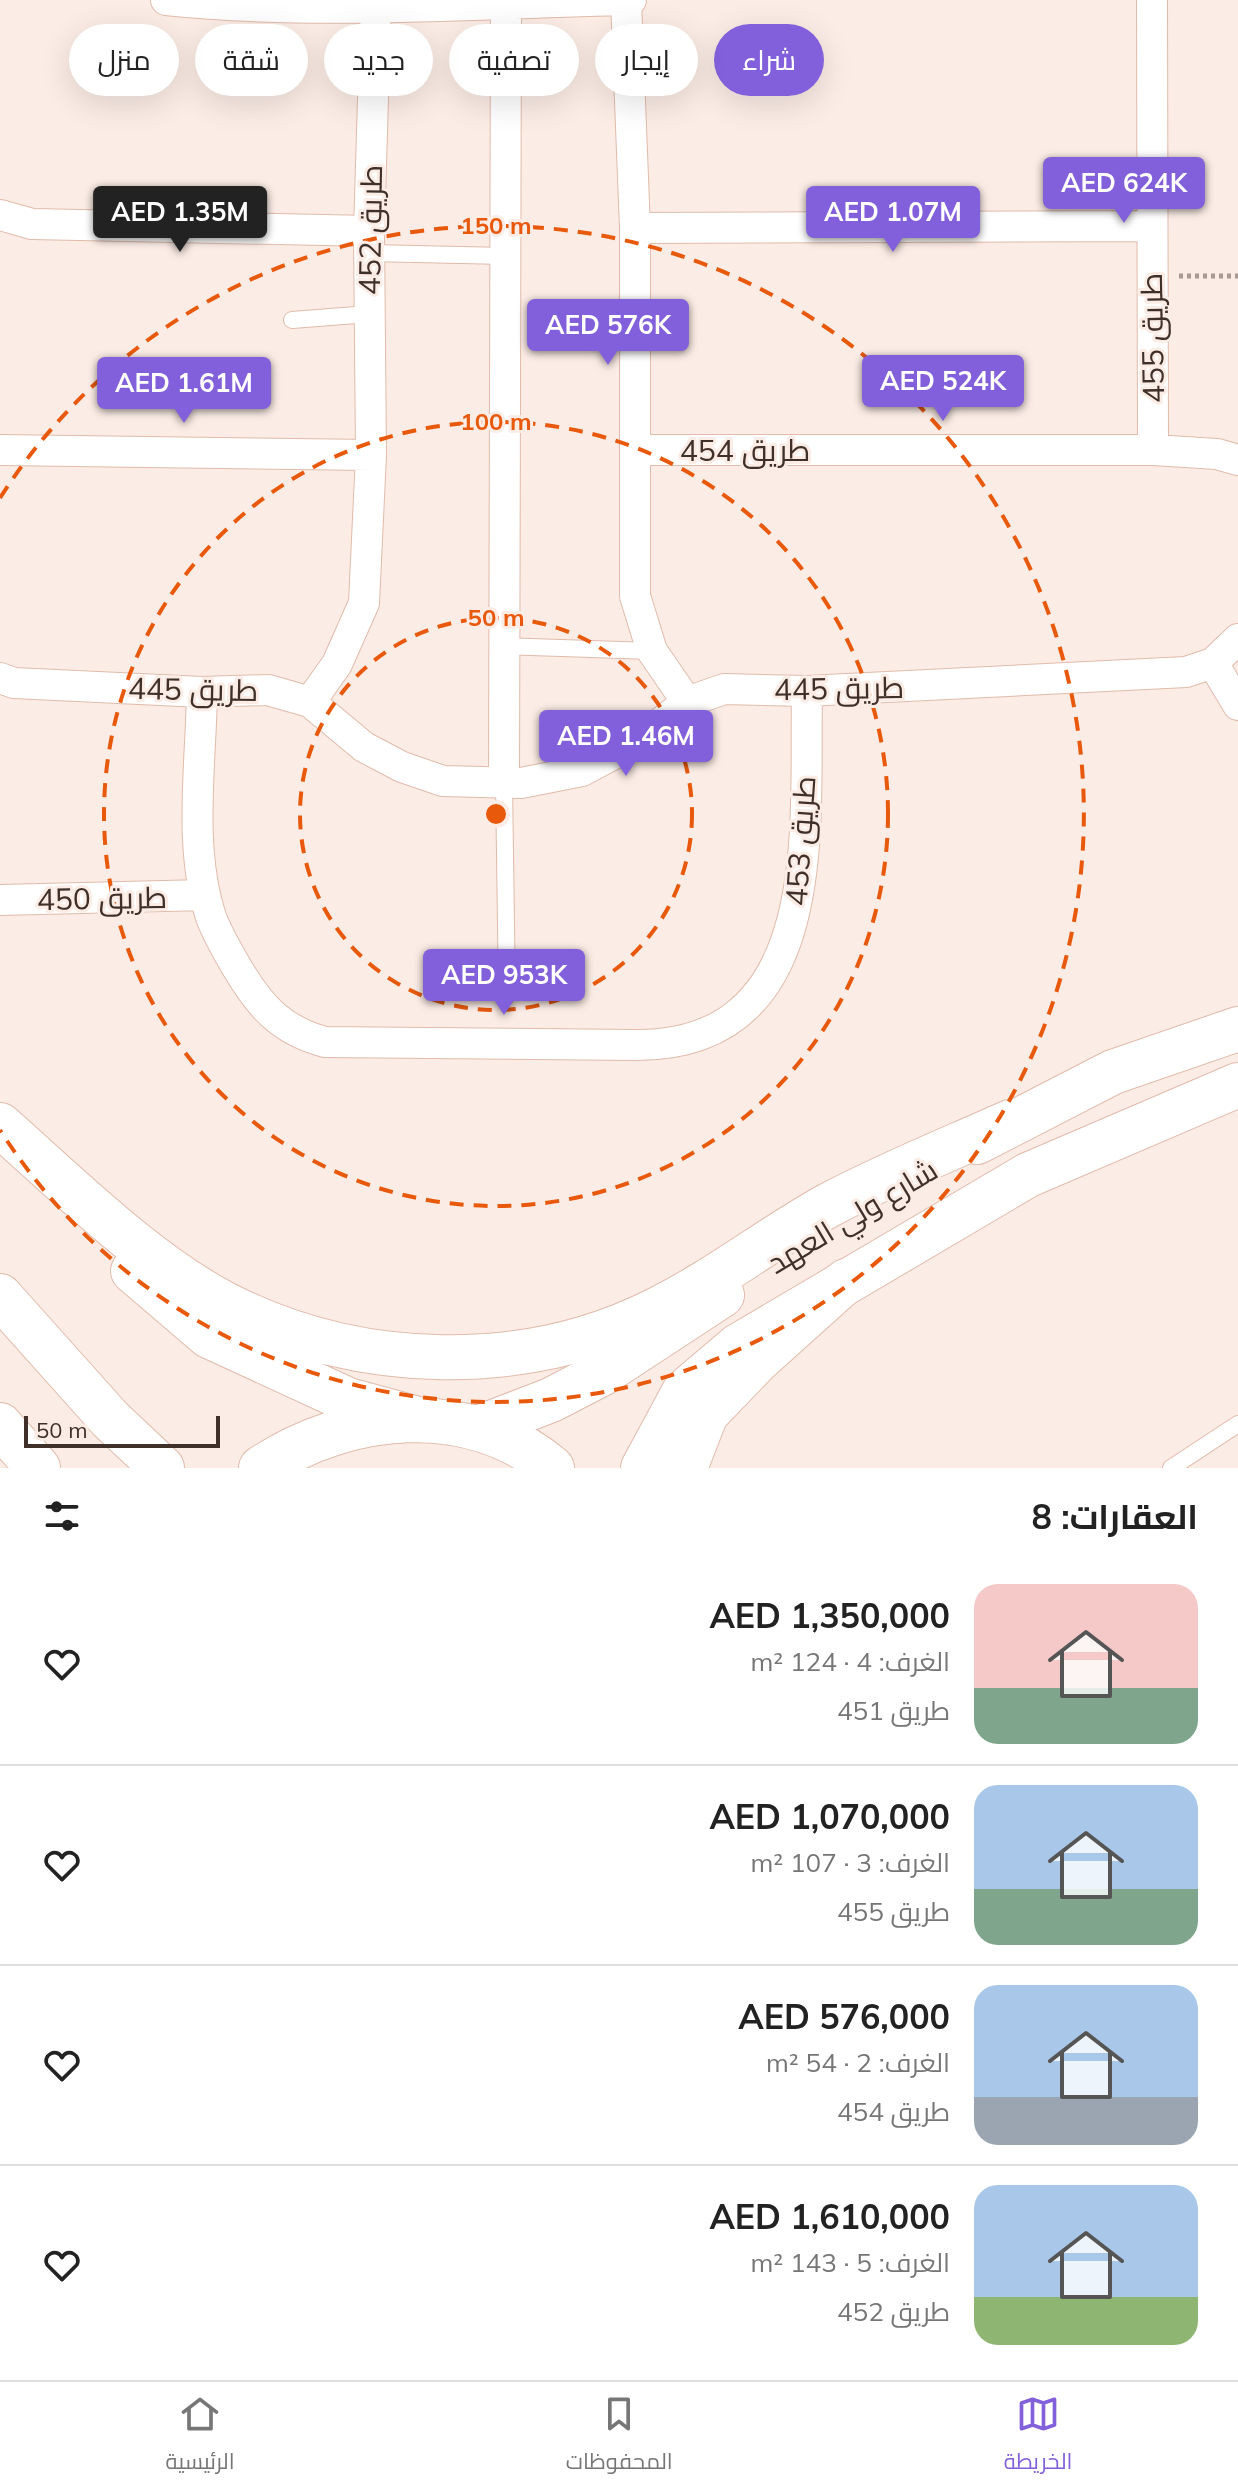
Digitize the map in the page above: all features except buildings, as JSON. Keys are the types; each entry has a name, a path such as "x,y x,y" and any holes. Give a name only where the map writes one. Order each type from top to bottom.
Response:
{"main road":[{"name":"شارع ولي العهد","path":"478,1428 551,1400 603,1373 835,1224 1010,1122 1113,1072 1238,1029"},
{"name":"شارع ولي العهد","path":"643,1468 684,1392 738,1346 1028,1175 1238,1085"},
{"path":"0,1125 131,1240 224,1304 291,1334 362,1351 442,1357 512,1354 582,1340 658,1309 830,1205 1010,1122"},
{"path":"0,1136 112,1253 209,1336 348,1400 414,1418 478,1428 534,1453 552,1468"},
{"path":"685,1468 706,1414 756,1362 846,1281"},
{"path":"0,1296 110,1419 162,1468"},
{"path":"261,1468 338,1430 414,1418"},
{"path":"0,1425 38,1468"}],"street":[{"path":"166,0 209,4 628,0 635,228 635,596 652,651 687,702"},
{"name":"طريق 455","path":"1152,0 1153,450"},
{"name":"طريق 452","path":"310,702 337,664 364,603 371,455 369,242 376,3"},
{"path":"504,783 506,3"},
{"path":"0,215 32,224 369,242"},
{"path":"635,228 1151,226"},
{"path":"0,450 371,455"},
{"name":"طريق 454","path":"635,450 1153,450 1217,454 1238,460"},
{"name":"طريق 445","path":"0,678 14,683 202,692 268,690 310,702 364,747 402,767 443,781 504,783 582,771 638,741 687,702 724,689 807,691 1186,672 1213,663 1238,639"},
{"path":"1213,663 1238,705"},
{"name":"طريق 453","path":"202,692 199,854 205,895 223,943 256,1000 287,1028 306,1037 346,1044 661,1045 706,1034 745,1008 761,990 790,935 803,873 807,691"},
{"name":"طريق 450","path":"0,900 205,895"}],"lane":[{"path":"369,242 506,256"},
{"path":"292,320 369,314"},
{"path":"504,646 652,651"},
{"path":"504,783 507,996"},
{"path":"1171,1468 1238,1424"}],"path":[{"path":"1151,276 1238,276"}]}
